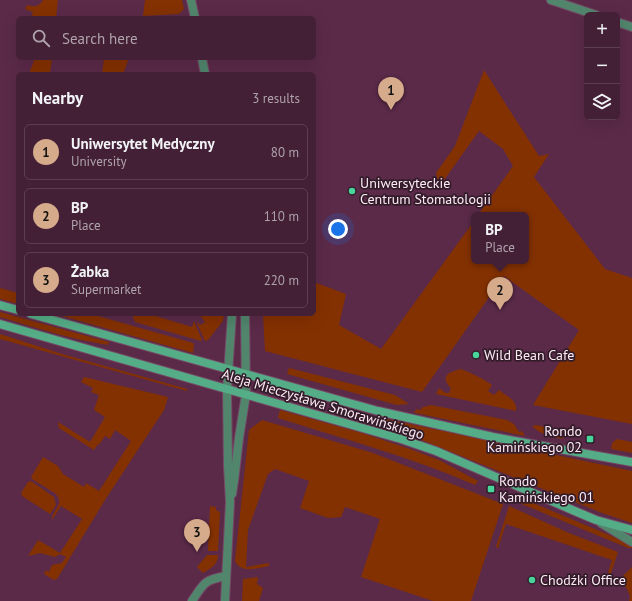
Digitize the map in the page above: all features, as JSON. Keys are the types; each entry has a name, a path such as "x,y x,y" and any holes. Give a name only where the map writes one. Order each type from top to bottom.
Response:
{"main road":[{"path":"0,305 16,309"},
{"name":"Aleja Mieczysława Smorawińskiego","path":"38,316 316,394 405,417 493,437 632,462"},
{"name":"Aleja Mieczysława Smorawińskiego","path":"0,324 376,431 436,451 596,520 632,530"}],"street":[{"path":"191,0 194,16"},
{"path":"551,0 587,12"},
{"path":"620,23 632,27"},
{"path":"202,60 204,72"},
{"path":"230,502 228,482 227,389 232,316"},
{"path":"225,601 230,502 246,394 245,316"},
{"path":"596,520 632,542"},
{"path":"192,601 210,579 226,576"}],"shaded area":[{"path":"43,0 58,0 56,16 32,16 33,12 25,9 27,5 36,6"},
{"path":"145,0 182,0 184,9 179,14 143,16"},
{"path":"34,60 52,60 50,72 30,72"},
{"path":"104,60 128,60 124,72 102,72"},
{"path":"484,70 539,156 549,154 534,177 605,269 632,278 632,424 533,405 579,330 504,276 422,392 265,351 263,316 316,316 316,283 346,294 339,325 381,349 471,225 471,264 529,264 529,212 480,212 513,166 503,149 479,131 444,180 450,185 443,185 437,178 436,173 455,146"},
{"path":"0,288 16,292 16,303 0,299"},
{"path":"0,312 109,342 108,345 54,333 0,317"},
{"path":"62,316 98,316 193,343 193,353"},
{"path":"133,316 156,316 192,327 194,321 202,340 201,341 135,322"},
{"path":"201,316 224,316 223,321 208,340 205,341 196,321 200,325 205,322"},
{"path":"0,334 62,354 187,389 187,391 0,339"},
{"path":"289,368 395,395 409,404 397,405 287,374"},
{"path":"461,369 492,385 488,391 494,395 499,390 508,396 515,404 516,411 436,394 439,388 446,393 449,393 451,388 446,381 447,376 449,373"},
{"path":"84,377 168,397 164,410 105,500 57,579 54,580 44,574 46,570 49,572 52,565 62,563 66,557 60,554 55,557 40,553 28,556 38,540 60,553 82,519 61,506 52,520 59,505 58,498 56,494 31,477 43,457 58,466 63,474 84,487 86,483 99,491 131,441 115,430 110,439 105,436 94,450 59,428 58,422 90,442 105,417 94,410 99,395 91,392 93,388 81,382"},
{"path":"431,405 507,420 514,424 519,432 522,431 525,436 414,412 417,409 420,410 423,407"},
{"path":"280,410 362,433 413,450 439,460 478,481 475,485 402,457 278,418"},
{"path":"348,413 391,420 632,471 632,523 602,513 419,439 395,430 347,416"},
{"path":"262,420 373,453 503,504 471,601 433,601 361,577 380,519 345,507 341,517 328,518 300,508 309,481 275,469 268,474 248,530 246,567 269,563 269,566 255,569 241,568 235,561 249,430"},
{"path":"536,425 561,430 564,435 563,439 543,434 532,426"},
{"path":"617,439 632,442 632,453 611,449 612,443"},
{"path":"31,481 54,497 56,505 50,514 22,496 21,493 28,482"},
{"path":"514,495 621,540 632,546 632,548 628,548 512,500"},
{"path":"210,506 216,507 216,510 220,512 218,551 208,551"},
{"path":"509,506 569,533 618,552 609,579 606,579 612,560 506,524 498,548 496,547"},
{"path":"207,555 218,555 218,558 214,566 203,573 197,567"},
{"path":"632,567 632,601 629,601 630,596 626,587 616,583"},
{"path":"258,577 257,584 263,588 259,601 242,601 243,579"}],"place":[{"name":"Uniwersytet Medyczny","path":"391,110"},
{"name":"Uniwersyteckie Centrum Stomatologii","path":"352,191"},
{"name":"BP","path":"500,310"},
{"name":"Wild Bean Cafe","path":"476,355"},
{"name":"Rondo Kamińskiego 02","path":"590,439"},
{"name":"Rondo Kamińskiego 01","path":"491,489"},
{"name":"Żabka","path":"197,552"},
{"name":"Chodźki Office","path":"532,580"}]}
